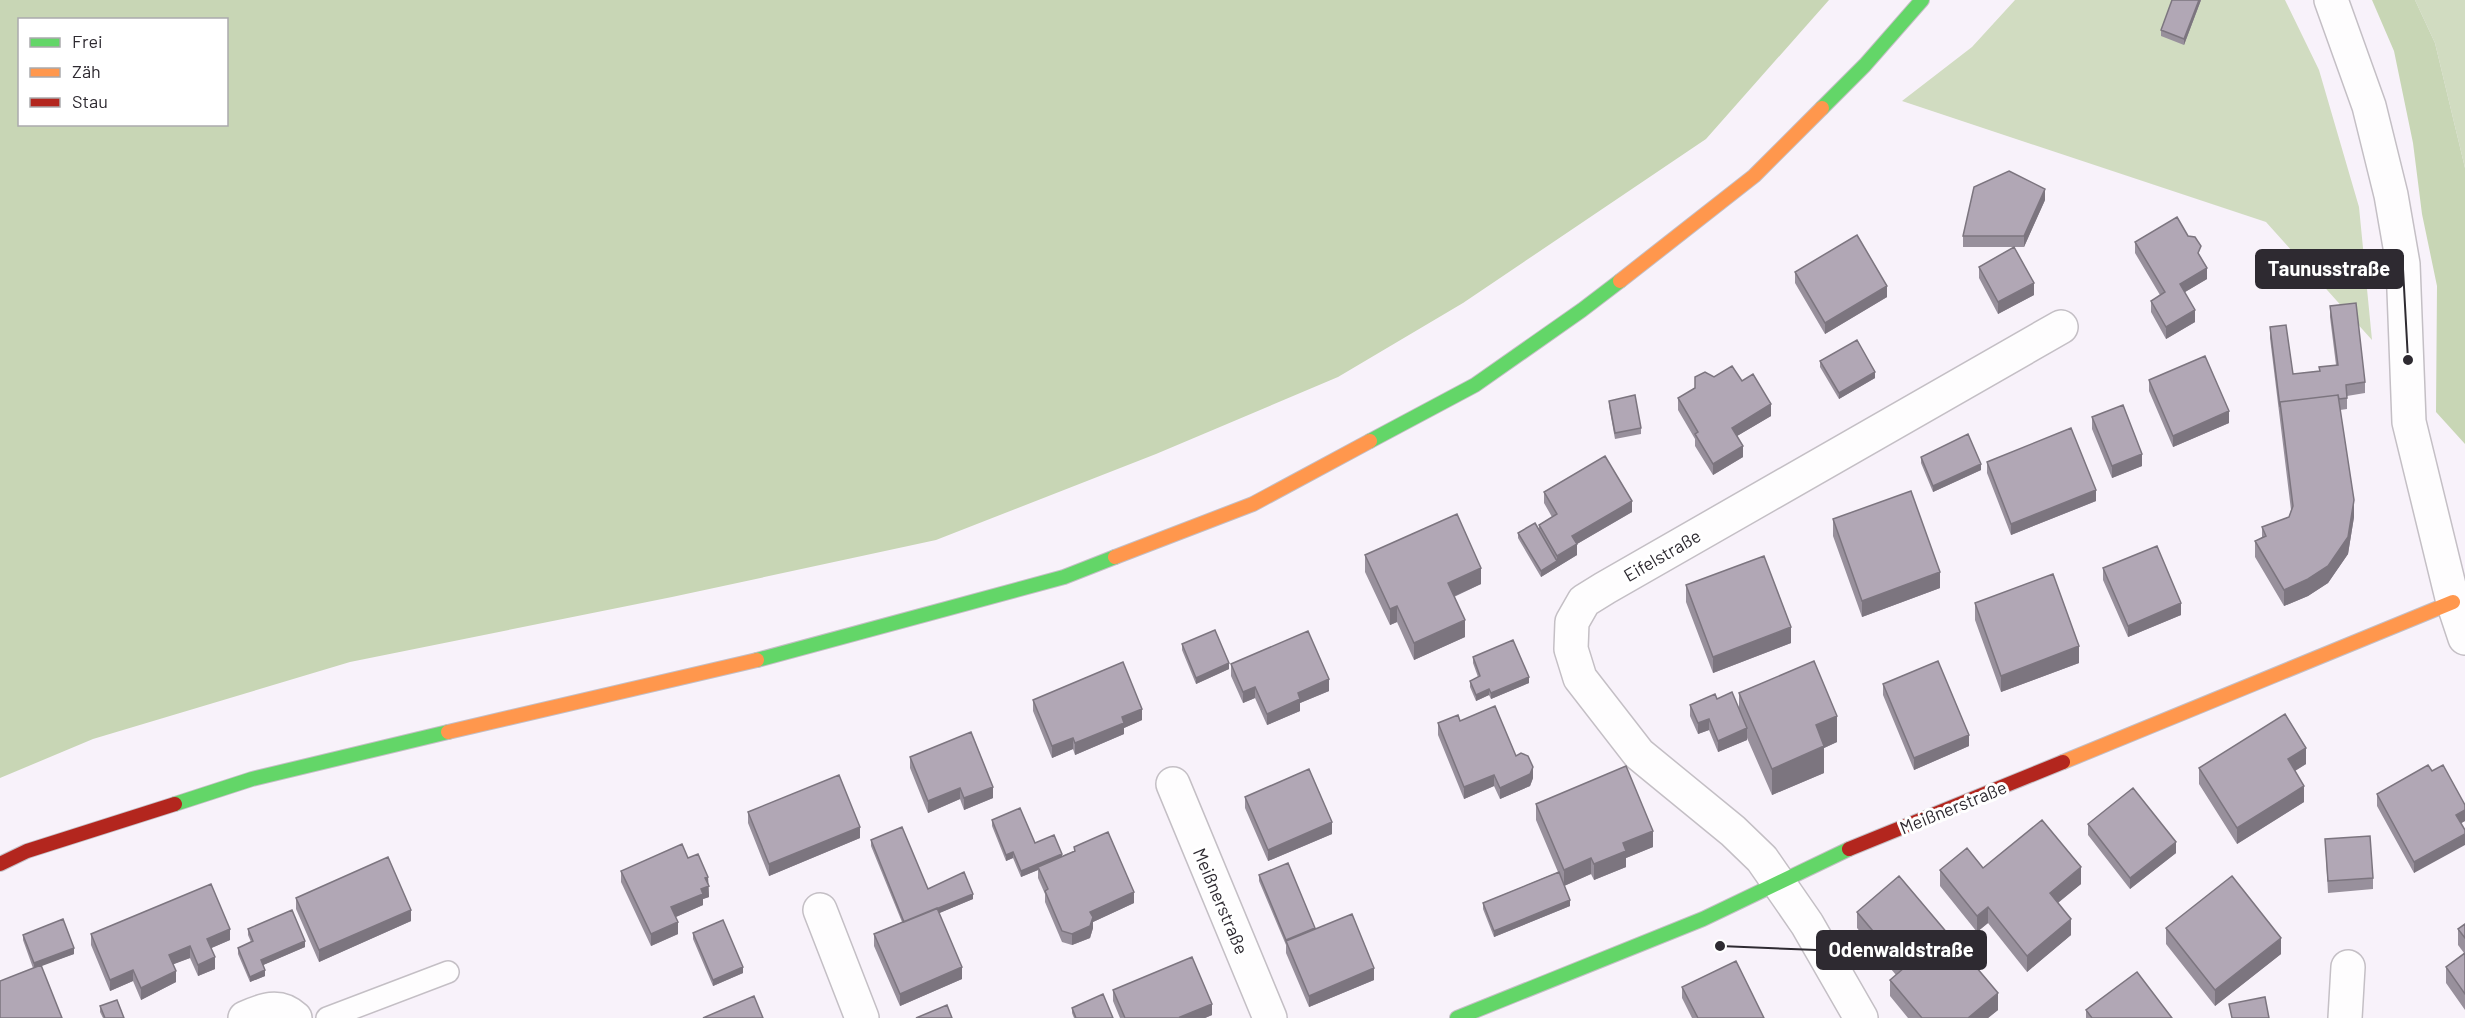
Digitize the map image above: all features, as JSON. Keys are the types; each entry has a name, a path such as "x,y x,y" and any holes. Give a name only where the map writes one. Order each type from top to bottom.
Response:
{"main road":[{"path":"0,864 27,851 252,779 751,662 1064,577 1253,504 1475,385 1582,310 1754,176 1865,65 1922,0"},
{"name":"Meißnerstraße","path":"1457,1018 1703,919 1836,854 2453,602"}],"street":[{"path":"2331,0 2369,106 2391,195 2403,264 2409,422 2453,602 2465,638"},
{"name":"Eifelstraße","path":"1861,1018 1807,924 1762,859 1733,831 1640,754 1580,678 1571,649 1572,622 1584,601 1605,588 2061,327"},
{"name":"Meißnerstraße","path":"1173,784 1270,1018"},
{"path":"820,910 862,1018"},
{"path":"2345,1018 2348,967"},
{"path":"245,1018 267,1008 288,1012 295,1018"}],"lane":[{"path":"327,1018 448,972"}],"green space":[{"path":"0,0 1829,0 1706,139 1463,303 1338,377 1156,454 936,540 672,597 350,662 93,739 0,778"},
{"path":"2015,0 2285,0 2319,70 2359,207 2372,340 2266,222 1902,101 1972,47"},
{"path":"2372,0 2415,0 2435,43 2465,168 2465,444 2436,412 2437,286 2422,214 2413,143 2394,51"},
{"path":"2415,0 2465,0 2465,168 2435,43"}],"building":[{"path":"2172,0 2199,0 2184,39 2161,30"},
{"path":"2009,171 2045,189 2024,236 1963,236 1974,187"},
{"path":"2177,217 2188,236 2195,237 2201,246 2198,253 2207,268 2180,284 2195,310 2166,327 2151,301 2165,292 2135,242"},
{"path":"1857,235 1887,286 1825,323 1795,272"},
{"path":"2014,247 2034,283 1998,302 1979,267"},
{"path":"2356,303 2365,382 2346,385 2347,398 2339,399 2338,395 2280,402 2280,407 2270,327 2286,325 2293,374 2320,371 2319,367 2338,365 2330,306"},
{"path":"1857,340 1875,372 1839,393 1820,361"},
{"path":"2205,356 2229,411 2173,436 2149,380"},
{"path":"1732,366 1742,381 1753,374 1771,404 1732,428 1743,446 1713,464 1695,434 1698,432 1678,398 1695,388 1695,377 1705,372 1714,377"},
{"path":"1635,395 1641,428 1615,433 1609,401"},
{"path":"2338,395 2354,500 2348,537 2328,566 2308,579 2284,590 2255,541 2266,536 2262,527 2289,517 2293,506 2280,402"},
{"path":"2123,405 2142,454 2112,466 2092,417"},
{"path":"2071,428 2096,490 2011,524 1987,462"},
{"path":"1968,434 1981,464 1933,486 1921,457"},
{"path":"1605,456 1632,501 1572,536 1577,544 1557,556 1539,525 1557,514 1544,492"},
{"path":"1911,491 1940,572 1862,601 1833,519"},
{"path":"1457,514 1481,568 1448,583 1465,620 1414,643 1397,606 1390,609 1365,555"},
{"path":"1535,523 1557,561 1541,571 1518,533"},
{"path":"2157,546 2181,603 2128,626 2103,568"},
{"path":"1764,556 1791,627 1713,657 1686,585"},
{"path":"2053,574 2079,646 2001,676 1975,603"},
{"path":"1215,630 1229,663 1196,678 1182,644"},
{"path":"1308,631 1329,679 1298,693 1300,699 1267,714 1255,687 1243,692 1231,664"},
{"path":"1513,640 1529,677 1491,693 1489,689 1476,695 1470,681 1480,676 1473,657"},
{"path":"1814,661 1837,716 1816,725 1824,746 1772,769 1739,693"},
{"path":"1938,661 1969,735 1914,758 1883,684"},
{"path":"1123,662 1142,709 1122,717 1124,723 1075,743 1073,738 1052,746 1033,700"},
{"path":"1732,692 1747,728 1718,741 1709,719 1698,723 1690,705 1715,694 1717,699"},
{"path":"1495,706 1516,756 1521,753 1528,756 1533,767 1530,774 1500,788 1494,775 1464,787 1438,723 1458,715 1460,721"},
{"path":"2285,714 2306,748 2288,759 2304,786 2237,828 2199,768"},
{"path":"971,732 993,787 964,798 960,788 928,801 910,757"},
{"path":"2428,765 2432,771 2443,765 2465,805 2465,810 2456,815 2465,834 2414,862 2377,794"},
{"path":"1626,766 1653,831 1623,843 1626,851 1594,864 1591,858 1564,870 1536,804"},
{"path":"1309,769 1332,822 1268,850 1245,797"},
{"path":"839,775 860,827 769,864 748,812"},
{"path":"2133,788 2176,842 2130,878 2088,824"},
{"path":"1020,808 1035,843 1054,835 1062,854 1021,871 1013,852 1006,855 992,820"},
{"path":"2042,820 2081,867 2050,893 2071,919 2027,956 1988,907 1977,916 1940,870 1967,848 1983,868"},
{"path":"902,827 928,889 964,872 973,894 904,922 871,840"},
{"path":"1108,832 1134,892 1090,912 1093,917 1090,926 1072,934 1062,931 1045,891 1048,889 1038,867 1075,851 1074,847"},
{"path":"2370,836 2373,878 2328,881 2325,839"},
{"path":"682,844 688,858 698,854 708,877 705,878 709,886 701,889 703,894 671,907 678,922 651,934 621,871"},
{"path":"388,857 411,910 319,950 296,898"},
{"path":"1288,863 1315,928 1286,940 1259,875"},
{"path":"1559,872 1570,900 1494,931 1483,903"},
{"path":"1899,876 1998,993 1968,1018 1922,1018 1890,980 1904,968 1857,912"},
{"path":"2232,876 2281,938 2215,990 2166,928"},
{"path":"211,884 230,929 207,939 215,957 198,965 190,946 169,955 176,971 141,988 133,970 110,980 91,934"},
{"path":"937,908 962,967 900,994 874,934"},
{"path":"292,910 305,941 261,960 265,970 250,977 238,948 253,941 248,929"},
{"path":"1352,914 1374,968 1309,996 1286,941"},
{"path":"63,919 74,948 34,963 23,935"},
{"path":"723,920 743,967 713,980 693,933"},
{"path":"2465,924 2465,938 2458,929"},
{"path":"2465,953 2465,994 2446,967"},
{"path":"1192,957 1212,1004 1181,1018 1125,1018 1113,990"},
{"path":"1736,961 1764,1018 1698,1018 1682,987"},
{"path":"41,965 62,1018 0,1018 0,981"},
{"path":"2137,972 2172,1018 2092,1018 2086,1010"},
{"path":"1103,994 1113,1018 1076,1018 1072,1008"},
{"path":"754,996 763,1018 703,1018"},
{"path":"2265,997 2269,1018 2232,1018 2229,1004"},
{"path":"117,1000 124,1018 105,1018 100,1006"},
{"path":"947,1005 952,1018 916,1018"}],"traffic: fast":[{"path":"1822,108 1865,65 1922,0"},
{"path":"1370,441 1475,385 1620,281"},
{"path":"757,660 1064,577 1115,557"},
{"path":"175,804 252,779 448,732"},
{"path":"1457,1018 1703,919 1849,849"}],"traffic: slow":[{"path":"1620,281 1754,176 1822,108"},
{"path":"1115,557 1253,504 1370,441"},
{"path":"2063,762 2453,602"},
{"path":"448,732 757,660"}],"traffic: jam":[{"path":"1849,849 2063,762"},
{"path":"0,864 27,851 175,804"}],"place":[{"name":"Taunusstraße","path":"2408,360"},
{"name":"Odenwaldstraße","path":"1720,946"}]}
